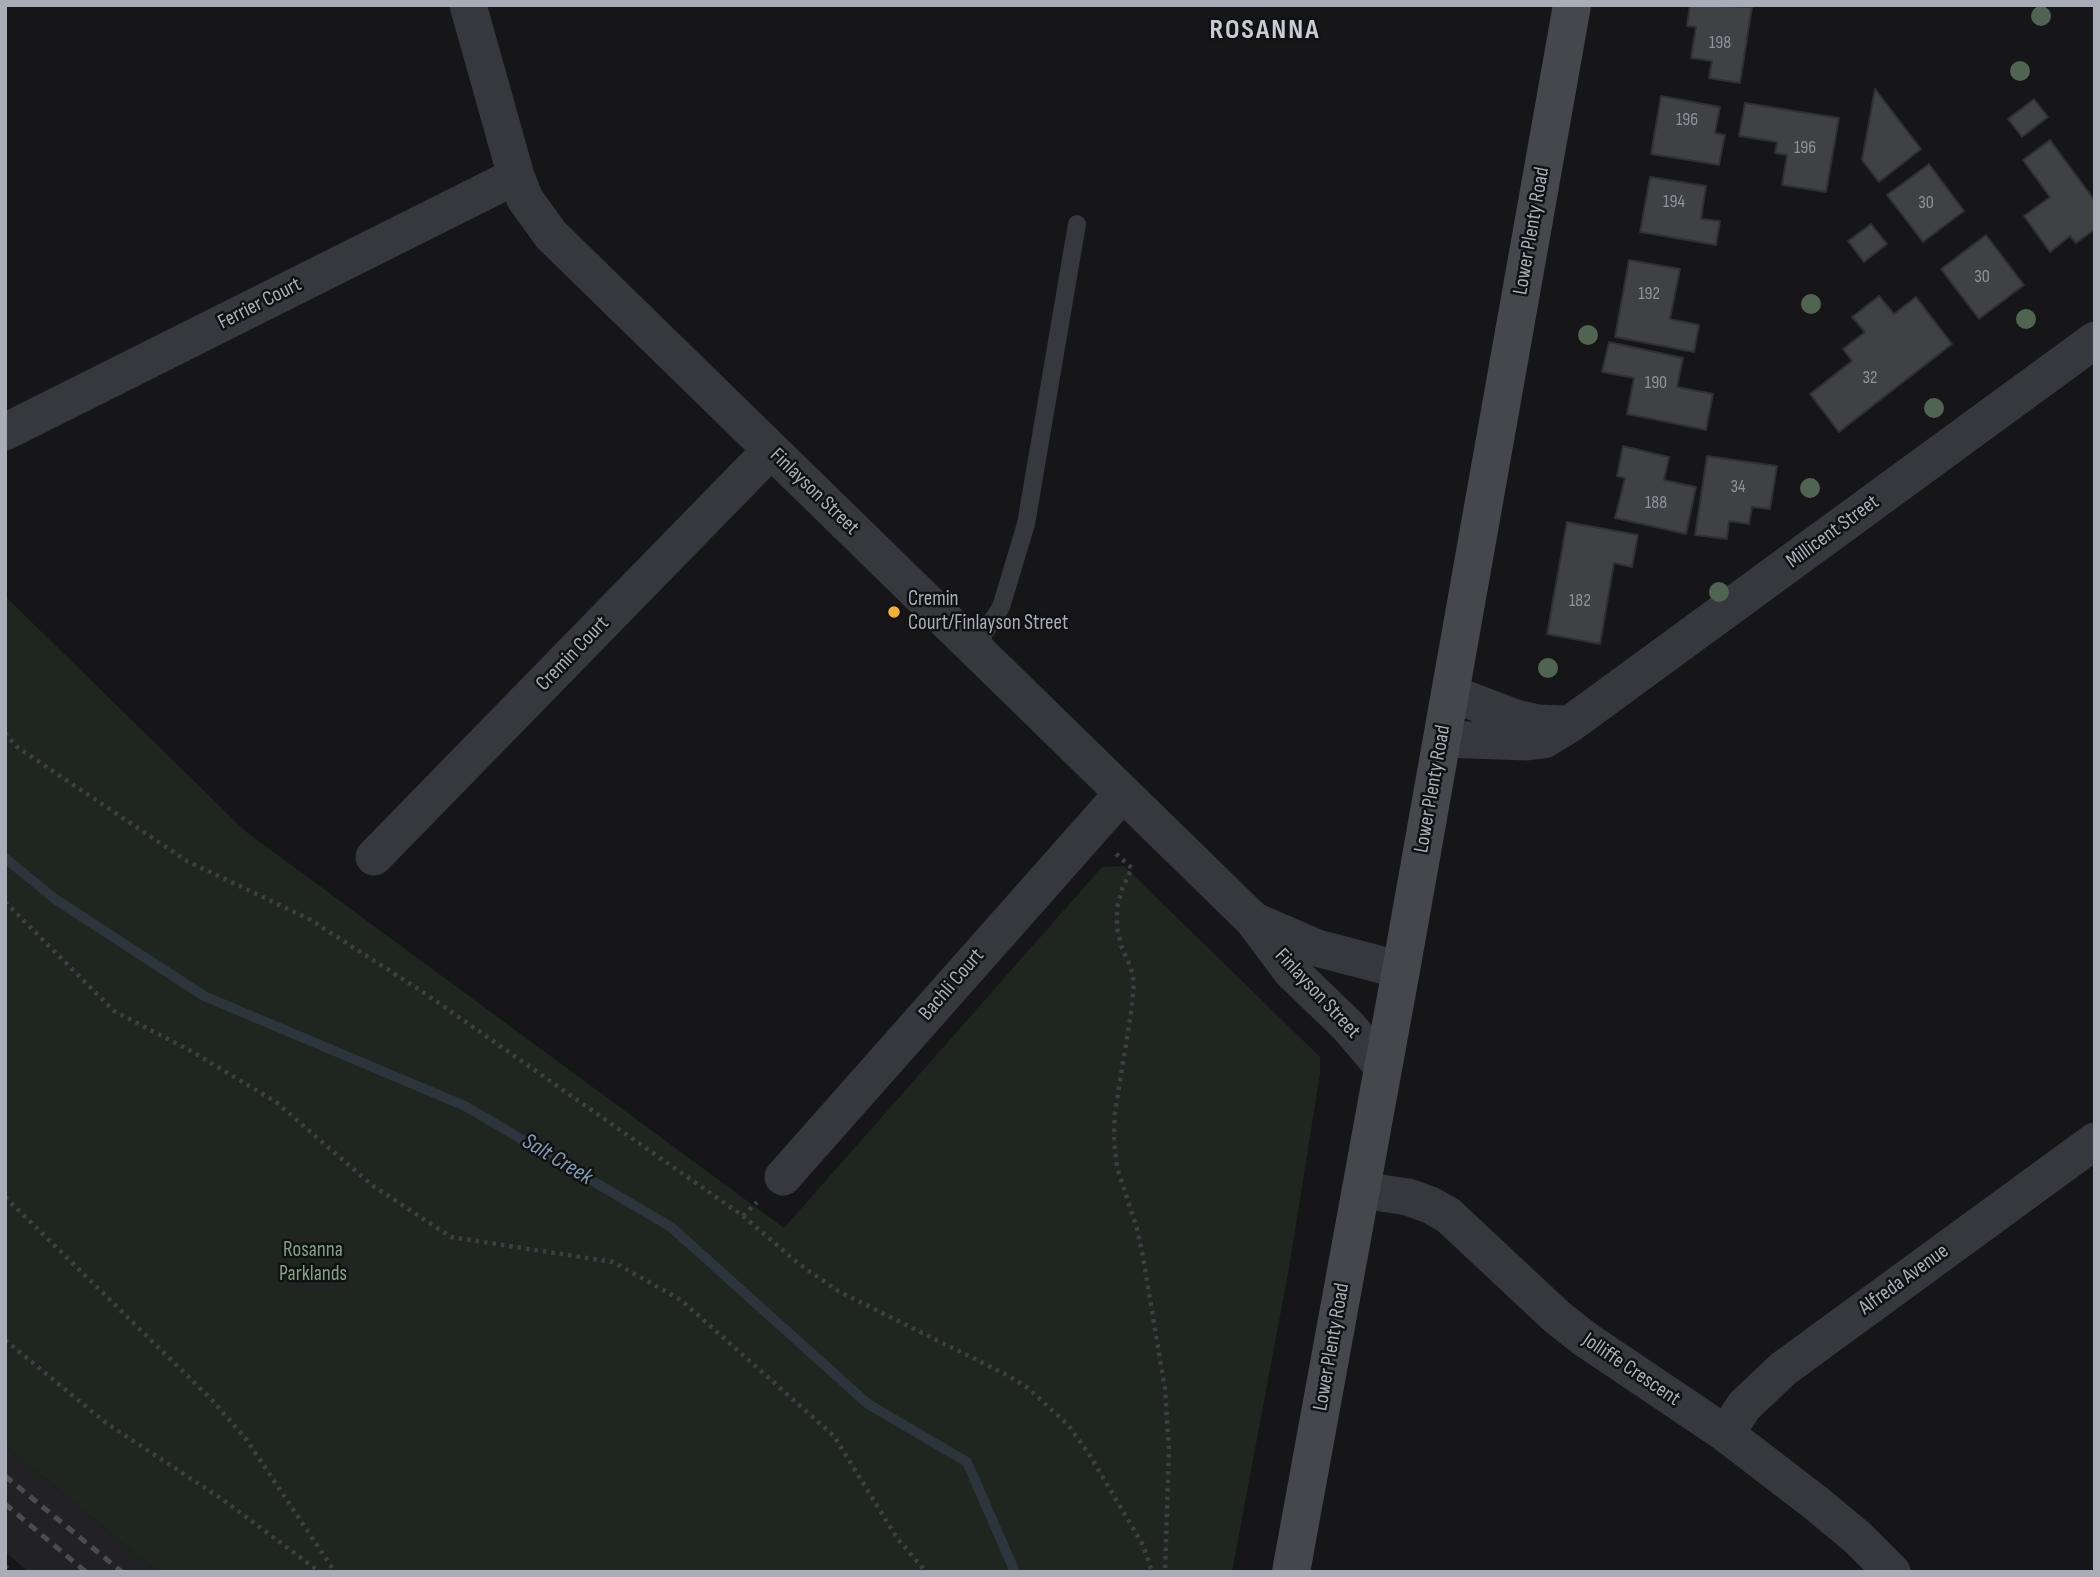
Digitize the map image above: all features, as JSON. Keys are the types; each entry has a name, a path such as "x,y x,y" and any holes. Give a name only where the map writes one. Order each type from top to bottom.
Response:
{"main road":[{"name":"Lower Plenty Road","path":"1291,1572 1572,5"}],"street":[{"name":"Finlayson Street","path":"468,5 516,176 525,199 551,234 1253,920 1291,971 1348,1026 1383,1067"},
{"name":"Ferrier Court","path":"5,432 516,176"},
{"name":"Millicent Street","path":"1442,739 1527,742 1544,740 1570,724 2095,340"},
{"name":"Cremin Court","path":"374,857 771,450"},
{"path":"1450,693 1516,718 1538,723 1570,724"},
{"name":"Bachli Court","path":"783,1177 1123,793"},
{"name":"Finlayson Street","path":"1253,920 1317,948 1401,970"},
{"name":"Alfreda Avenue","path":"1726,1434 1744,1406 1783,1369 2095,1141"},
{"name":"Jolliffe Crescent","path":"1361,1190 1408,1197 1448,1215 1557,1317 1585,1339 1726,1434 1816,1503 1858,1538 1892,1572"}],"lane":[{"path":"974,649 1002,607 1026,524 1077,224"}],"path":[{"path":"5,733 17,747 187,861 309,919 423,992 743,1216 799,1264 838,1291 1028,1388 1061,1418 1088,1454 1143,1545 1152,1572"},
{"path":"1132,868 1117,907 1117,928 1134,984 1115,1112 1114,1140 1117,1167 1143,1257 1166,1389 1168,1450 1165,1572"},
{"path":"5,902 114,1011 191,1051 276,1102 373,1186 451,1237 613,1262 681,1300 834,1436 897,1538 926,1572"},
{"path":"5,1197 211,1399 246,1438 335,1572"},
{"path":"5,1340 106,1423 222,1499 320,1572"},
{"path":"5,1566 12,1572"}],"shaded area":[{"path":"5,1445 157,1572 29,1572 5,1552"}],"green space":[{"name":"Rosanna Parklands","path":"5,596 245,831 784,1228 1102,867 1124,866 1320,1057 1320,1074 1289,1268 1232,1572 157,1572 5,1445"}],"building":[{"path":"1690,5 1752,7 1740,83 1709,78 1712,61 1691,58 1696,27 1687,26"},
{"path":"1875,89 1921,149 1879,182 1862,160"},
{"path":"1661,96 1720,107 1715,133 1725,135 1719,165 1651,154"},
{"path":"2034,99 2048,117 2022,137 2008,119"},
{"path":"1745,103 1839,118 1826,192 1782,185 1787,155 1775,153 1777,142 1739,136"},
{"path":"2050,140 2095,201 2095,229 2076,243 2070,236 2050,252 2024,216 2050,197 2023,160"},
{"path":"1929,164 1964,211 1923,242 1887,195"},
{"path":"1650,177 1706,186 1701,219 1720,221 1716,245 1640,232"},
{"path":"1871,224 1887,244 1864,262 1848,241"},
{"path":"1986,235 2024,285 1979,319 1941,269"},
{"path":"1629,260 1680,269 1670,319 1699,325 1694,352 1615,337"},
{"path":"1879,296 1894,314 1916,297 1952,344 1839,432 1810,394 1852,361 1843,349 1865,332 1852,317"},
{"path":"1609,342 1683,358 1677,387 1713,394 1706,430 1627,414 1634,378 1602,372"},
{"path":"1623,446 1669,457 1664,480 1696,487 1686,534 1615,518 1625,478 1617,476"},
{"path":"1707,456 1777,466 1770,509 1752,507 1749,524 1729,521 1727,539 1695,535"},
{"path":"1567,522 1638,535 1632,567 1614,563 1600,644 1547,634"}],"waterway":[{"name":"Salt Creek","path":"5,858 55,899 204,996 465,1106 671,1227 868,1404 967,1462 1015,1572"}],"railway":[{"path":"5,1476 122,1572"},
{"path":"5,1504 86,1572"}],"place":[{"name":"Cremin Court/Finlayson Street","path":"894,612"}],"district":[{"name":"ROSANNA","path":"1265,31"}]}
